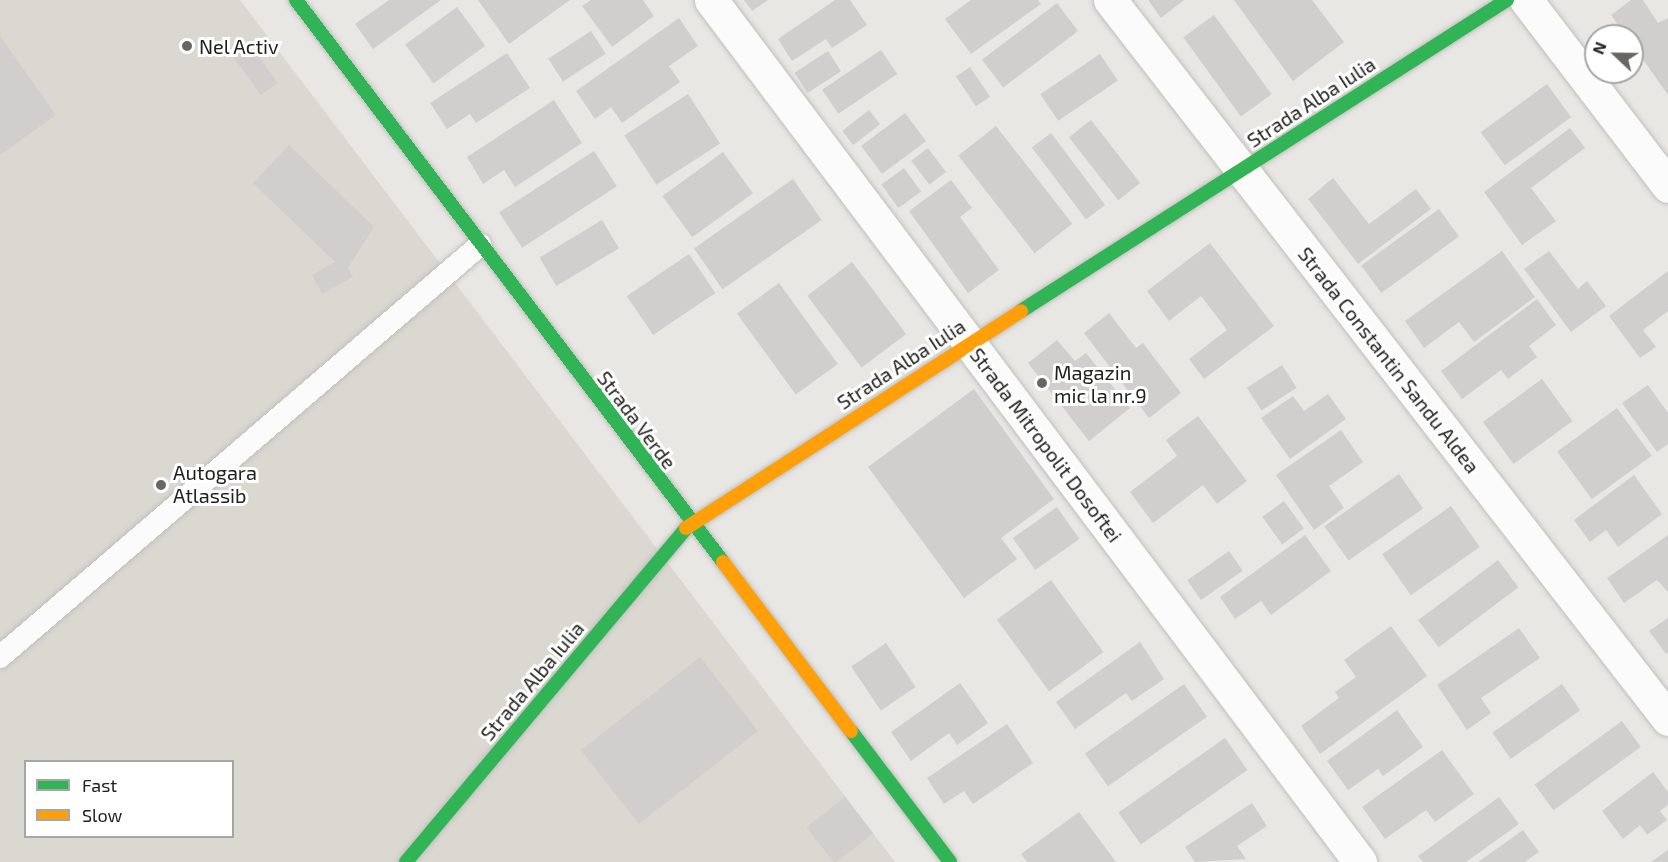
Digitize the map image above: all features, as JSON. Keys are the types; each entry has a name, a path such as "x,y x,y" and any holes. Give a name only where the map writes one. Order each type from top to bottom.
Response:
{"street":[{"name":"Strada Verde","path":"296,0 690,523 950,862"},
{"name":"Strada Mitropolit Dosoftei","path":"711,0 1360,862"},
{"name":"Strada Constantin Sandu Aldea","path":"1110,0 1668,719"},
{"name":"Strada Alba Iulia","path":"406,862 690,523 1507,0"},
{"path":"1526,0 1668,186"}],"lane":[{"path":"0,657 480,245"}],"shaded area":[{"path":"0,0 240,0 895,862 0,862"}],"building":[{"path":"389,0 441,0 373,49 355,24"},
{"path":"478,0 570,0 509,44"},
{"path":"591,0 643,0 654,16 612,47 582,6"},
{"path":"744,0 768,0 752,11"},
{"path":"835,0 850,0 867,25 832,48 826,39 792,61 778,39"},
{"path":"971,0 1038,0 1041,4 971,54 945,19"},
{"path":"1148,0 1184,0 1161,18"},
{"path":"1234,0 1312,0 1344,42 1293,81"},
{"path":"1631,0 1643,0 1658,23 1668,18 1668,95 1644,61 1644,24 1617,24 1611,15"},
{"path":"1057,3 1078,31 1003,88 982,60"},
{"path":"457,7 485,46 433,83 405,45"},
{"path":"1214,15 1272,94 1241,117 1183,37"},
{"path":"679,18 698,46 669,66 680,82 622,123 611,107 595,119 576,91"},
{"path":"591,31 606,54 563,81 548,59"},
{"path":"0,36 56,115 0,155"},
{"path":"249,43 278,83 261,95 232,55"},
{"path":"881,50 897,74 838,114 822,90"},
{"path":"828,51 841,71 808,93 794,73"},
{"path":"507,53 530,88 476,123 470,114 447,129 430,103"},
{"path":"1100,54 1118,81 1058,121 1040,94"},
{"path":"970,67 990,97 976,106 956,77"},
{"path":"1547,84 1571,117 1505,165 1481,132"},
{"path":"688,94 720,143 656,185 624,135"},
{"path":"554,100 582,143 515,187 504,170 483,184 467,157"},
{"path":"869,110 880,124 853,145 842,131"},
{"path":"905,113 926,141 882,174 861,146"},
{"path":"1091,120 1140,183 1118,200 1069,137"},
{"path":"996,126 1072,224 1035,253 958,156"},
{"path":"1570,128 1585,148 1531,188 1556,221 1522,245 1484,192"},
{"path":"1051,133 1105,205 1086,219 1032,147"},
{"path":"289,145 374,227 348,268 353,277 322,294 312,275 335,262 253,183"},
{"path":"928,148 946,172 929,185 911,161"},
{"path":"594,151 617,186 522,248 499,213"},
{"path":"723,152 753,193 692,237 662,196"},
{"path":"904,168 921,191 898,208 881,184"},
{"path":"1333,178 1369,224 1416,189 1431,209 1358,264 1308,199"},
{"path":"793,179 822,220 723,289 694,248"},
{"path":"951,180 972,208 960,217 999,270 968,293 909,211"},
{"path":"1439,209 1459,237 1381,293 1361,265"},
{"path":"602,220 619,248 556,286 539,258"},
{"path":"1210,243 1274,326 1204,379 1189,359 1227,330 1201,296 1169,321 1147,291"},
{"path":"1502,251 1535,297 1474,342 1459,322 1424,348 1405,321"},
{"path":"1549,251 1578,289 1587,281 1606,306 1571,332 1524,269"},
{"path":"689,254 715,293 653,335 627,296"},
{"path":"852,262 906,334 861,368 807,296"},
{"path":"1668,271 1668,311 1643,330 1656,347 1640,358 1609,316"},
{"path":"779,283 838,364 796,394 737,314"},
{"path":"1537,299 1556,325 1529,346 1537,357 1508,379 1501,370 1462,399 1441,371"},
{"path":"1109,313 1136,348 1143,343 1181,393 1149,418 1084,333"},
{"path":"1057,340 1075,361 1086,353 1130,408 1089,441 1028,363"},
{"path":"1282,365 1297,388 1261,411 1247,388"},
{"path":"1542,379 1573,421 1514,464 1483,422"},
{"path":"1648,385 1668,413 1668,444 1657,452 1622,403"},
{"path":"974,389 1054,499 1001,538 1017,559 964,598 868,467"},
{"path":"1328,394 1346,419 1290,459 1261,418 1293,396 1304,411"},
{"path":"1617,408 1652,456 1592,499 1557,451"},
{"path":"1198,416 1247,481 1217,504 1203,485 1153,523 1130,492 1177,456 1166,440"},
{"path":"1341,430 1363,462 1329,486 1344,508 1314,530 1276,475"},
{"path":"1399,474 1423,508 1349,561 1324,526"},
{"path":"1634,475 1662,514 1618,547 1606,530 1590,542 1574,520"},
{"path":"1284,501 1304,529 1282,544 1262,517"},
{"path":"1451,506 1480,547 1411,595 1382,554"},
{"path":"1057,507 1079,539 1035,570 1013,538"},
{"path":"1305,535 1331,571 1271,615 1261,601 1235,619 1220,597"},
{"path":"1668,535 1668,592 1657,580 1624,603 1607,578"},
{"path":"1229,551 1243,571 1201,600 1187,580"},
{"path":"1498,560 1518,587 1439,647 1418,620"},
{"path":"1051,580 1103,652 1049,691 997,619"},
{"path":"1668,618 1668,652 1666,654 1649,631"},
{"path":"1391,626 1427,676 1320,754 1301,726 1339,698 1335,692 1356,677 1344,660"},
{"path":"1519,628 1540,658 1481,698 1491,713 1467,730 1437,685"},
{"path":"1140,642 1164,679 1132,701 1126,693 1075,729 1056,702"},
{"path":"886,643 916,687 881,710 851,666"},
{"path":"700,657 758,731 639,824 581,750"},
{"path":"960,683 988,723 957,745 949,733 911,761 891,732"},
{"path":"1184,684 1207,717 1108,786 1085,753"},
{"path":"1562,684 1580,710 1511,759 1492,733"},
{"path":"1397,710 1423,747 1383,776 1378,769 1348,790 1327,761"},
{"path":"1622,721 1641,747 1553,810 1535,784"},
{"path":"1007,724 1033,763 973,804 964,791 944,804 927,778"},
{"path":"1225,738 1247,770 1141,845 1119,813"},
{"path":"1442,750 1474,794 1435,822 1426,810 1385,839 1362,807"},
{"path":"1653,772 1668,792 1668,805 1660,811 1667,820 1647,835 1640,825 1623,839 1602,811"},
{"path":"845,797 873,833 834,862 806,827"},
{"path":"1499,797 1519,824 1466,862 1423,862 1418,856"},
{"path":"1252,803 1267,826 1237,846 1246,859 1195,862 1185,847"},
{"path":"1079,812 1116,862 1027,862 1021,854"},
{"path":"1523,830 1539,852 1525,862 1478,862"},
{"path":"1668,850 1668,862 1651,862"}],"traffic: fast":[{"path":"296,0 723,562"},
{"path":"1021,311 1507,0"},
{"path":"406,862 686,528"},
{"path":"851,731 950,862"}],"traffic: slow":[{"path":"686,528 1021,311"},
{"path":"723,562 851,731"}],"place":[{"name":"Nel Activ","path":"187,46"},
{"name":"Magazin mic la nr.9","path":"1042,383"},
{"name":"Autogara Atlassib","path":"161,485"}]}
